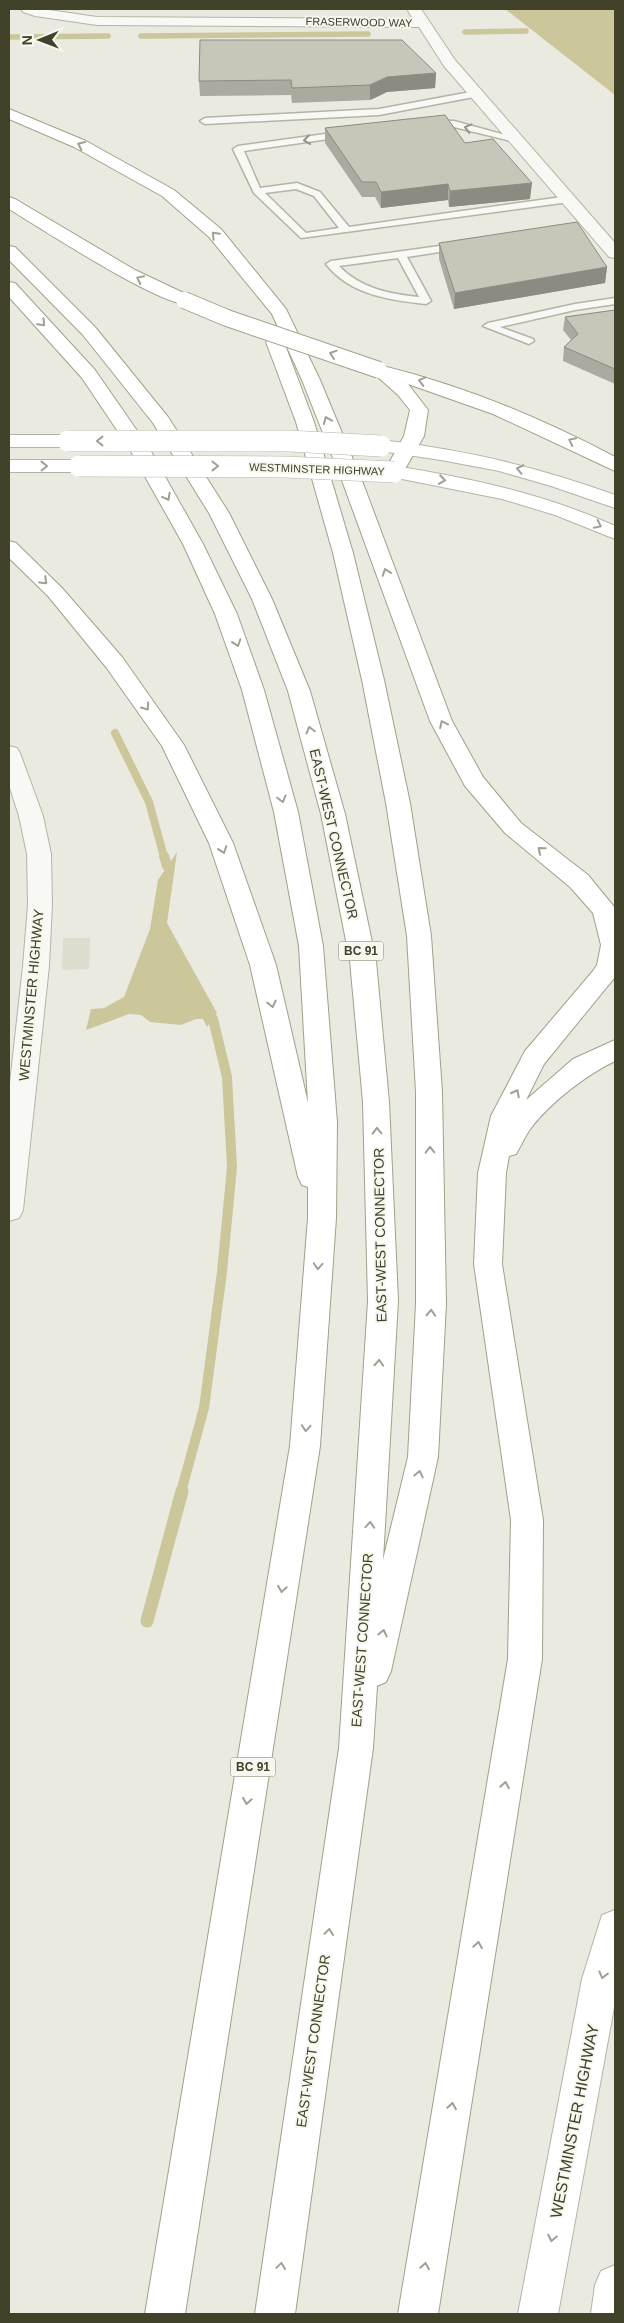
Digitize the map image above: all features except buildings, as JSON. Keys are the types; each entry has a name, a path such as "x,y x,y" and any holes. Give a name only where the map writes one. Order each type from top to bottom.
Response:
{"main road":[{"path":"9,114 80,144 168,193 215,233 280,312 311,380 354,486 441,721 472,781 513,828 579,881 605,911 613,945 609,966 602,977 534,1058 504,1116 492,1173 488,1264 527,1520 525,1659 418,2314"},
{"path":"9,202 129,274 184,300 227,318 379,370 440,386 495,407 574,442 615,465"},
{"name":"EAST-WEST CONNECTOR","path":"9,251 89,331 161,421 219,513 262,599 299,691 333,814 363,961 376,1102 383,1301 356,1748 275,2314"},
{"path":"248,271 306,422 343,553 373,680 398,803 419,945 429,1092 431,1304 424,1457 356,1748"},
{"name":"BC 91","path":"9,287 89,374 139,448 193,544 226,614 253,690 286,812 311,946 323,1122 322,1218 305,1446 165,2314"},
{"path":"379,370 405,391 419,410 414,436 394,472"},
{"name":"WESTMINSTER HIGHWAY","path":"9,441 289,441 381,446 526,470 615,502"},
{"name":"WESTMINSTER HIGHWAY","path":"9,466 285,467 394,472 451,481 506,493 579,516 615,534"},
{"path":"9,547 55,592 125,677 173,745 221,843 263,965 322,1218"},
{"path":"579,881 615,900"},
{"path":"492,1173 522,1120 582,1066 615,1050"},
{"path":"582,1066 615,1064"},
{"name":"WESTMINSTER HIGHWAY","path":"538,2314 601,1979 615,1928"},
{"path":"611,2314 615,2285"}],"street":[{"name":"FRASERWOOD WAY","path":"28,9 35,12 97,21 422,23 449,63 568,200 584,228 615,253"},
{"path":"414,9 422,23"},
{"name":"WESTMINSTER HIGHWAY","path":"9,753 16,798 31,816 39,854 40,905 36,966 9,1210"}],"lane":[{"path":"205,121 379,112 476,94"},
{"path":"418,125 454,124 516,139"},
{"path":"361,132 238,149 257,191 304,236 568,200"},
{"path":"257,191 297,186 317,194 346,230"},
{"path":"401,255 426,301 389,297 367,290 342,277 331,264 470,245"},
{"path":"529,341 488,326 575,307 615,301"}],"shaded area":[{"path":"505,9 615,9 615,95"},
{"path":"177,852 167,923 217,1013 207,1027 203,1019 196,1019 181,1025 150,1022 141,1015 129,1014 86,1030 91,1009 104,1008 124,997 150,929 158,880"},
{"path":"63,938 90,938 89,969 62,970"}],"waterway":[{"path":"465,32 526,31"},
{"path":"141,36 368,34"},
{"path":"9,37 108,36"},
{"path":"115,733 149,802 164,857"},
{"path":"164,856 167,866"},
{"path":"181,1492 204,1408 222,1272 232,1167 227,1077 213,1019"},
{"path":"147,1621 182,1491"}]}
